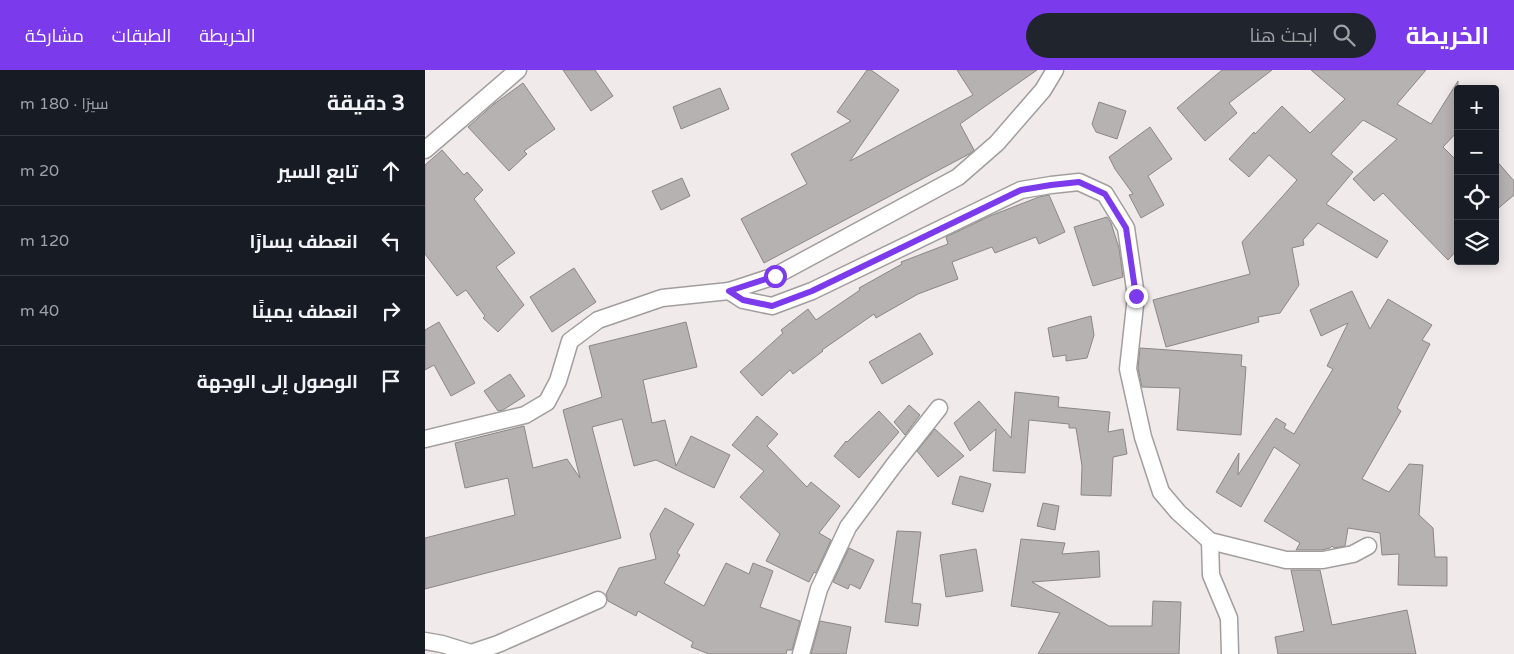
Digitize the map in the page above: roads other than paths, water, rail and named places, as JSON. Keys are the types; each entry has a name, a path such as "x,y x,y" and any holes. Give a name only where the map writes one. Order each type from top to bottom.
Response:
{"street":[{"path":"425,150 518,70"},
{"path":"425,439 525,415 547,402 557,381 570,341 598,320 662,298 729,291 775,276 958,177 997,143 1043,90 1055,70"},
{"path":"729,291 743,300 772,306 812,291 1021,190 1079,182 1105,194 1126,228 1136,296 1128,369 1143,437 1161,492 1178,512 1210,541 1286,560 1331,558 1353,554 1368,546"},
{"path":"801,654 819,589 849,527 894,465 939,408"},
{"path":"1210,541 1211,575 1229,618 1230,654"},
{"path":"425,641 471,653 498,644 598,600"}]}
